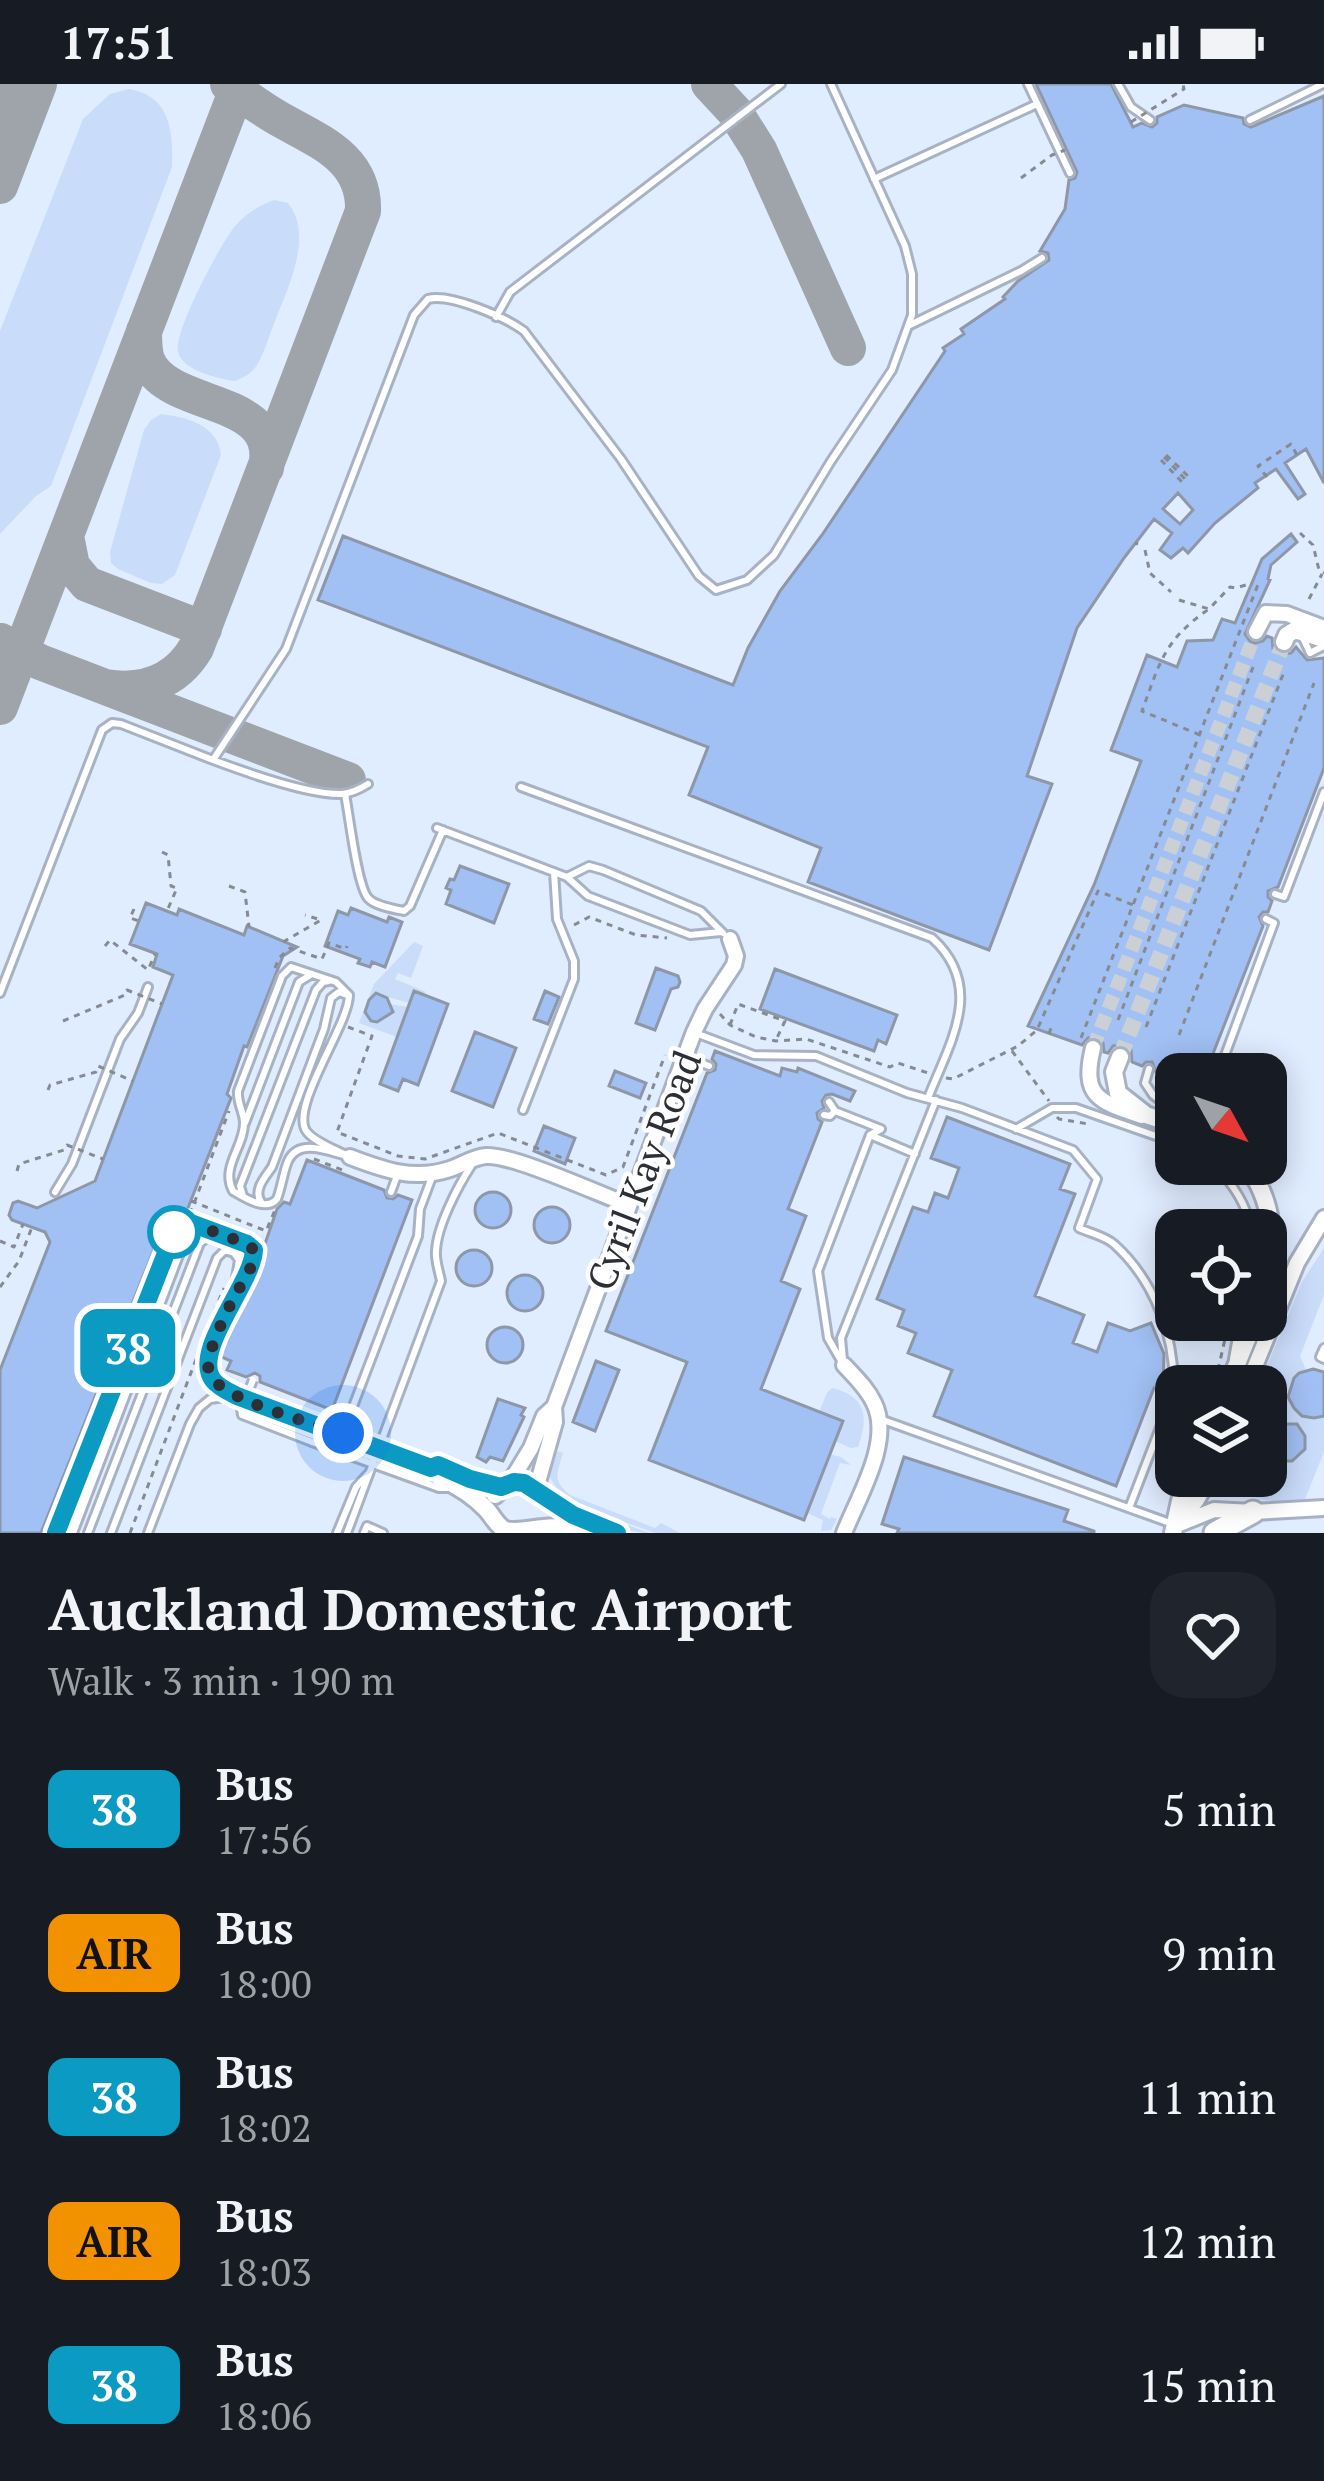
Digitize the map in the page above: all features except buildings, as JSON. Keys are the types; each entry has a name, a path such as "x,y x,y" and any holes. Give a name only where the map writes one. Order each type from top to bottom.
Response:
{"main road":[{"path":"1215,1533 1253,1512"}],"street":[{"path":"1256,632 1266,613 1276,612 1324,628"},
{"path":"1284,642 1295,630 1319,646"},
{"name":"Cyril Kay Road","path":"538,1492 555,1422 554,1407 629,1204 704,1009 734,965 736,956 725,935"},
{"path":"1087,1043 1088,1077 1096,1094 1115,1108 1155,1119"},
{"path":"1120,1058 1114,1072 1118,1093 1155,1118"},
{"path":"350,1157 398,1174 433,1174 488,1156 629,1204"},
{"path":"1240,1365 1324,1218"},
{"path":"844,1365 871,1396 881,1436 844,1533"},
{"path":"237,1396 343,1433 375,1461 438,1465 470,1479 505,1485 518,1482 582,1520 618,1533"},
{"name":"Cyril Kay Road","path":"505,1485 531,1448 544,1416 554,1407"},
{"path":"431,1468 460,1487 496,1524 513,1532 570,1527 590,1533"},
{"path":"496,1524 493,1498 505,1485"},
{"path":"529,1531 541,1516 538,1492"},
{"path":"1175,1529 1182,1497"},
{"path":"1175,1529 1199,1497"},
{"path":"1175,1529 1214,1510 1324,1508"}],"lane":[{"path":"496,317 510,292 781,84"},
{"path":"213,760 286,649 414,315 428,299 440,296 514,323 529,336 621,459 699,576 716,590 747,580 774,555 892,370 910,325 909,259 830,84"},
{"path":"1028,84 1070,173"},
{"path":"1118,84 1131,107 1150,119"},
{"path":"1250,120 1322,84"},
{"path":"874,178 1037,104"},
{"path":"910,325 1042,258"},
{"path":"0,993 102,730 112,723 256,776 345,794 368,784"},
{"path":"521,788 932,938 950,956 962,1002 959,1021 937,1076 915,1154 842,1338 844,1365"},
{"path":"1275,894 1283,897 1324,792"},
{"path":"345,794 359,870 371,901 396,910 410,906 440,829 554,872 588,896 690,935 725,935"},
{"path":"567,878 590,866 603,870 701,911 725,935"},
{"path":"523,1110 574,979 574,961 557,919 554,872"},
{"path":"1226,1053 1274,923 1266,919"},
{"path":"244,1127 238,1091 282,976 291,967 316,974 346,989 350,1002 322,1063 304,1123 309,1133 350,1157"},
{"path":"316,974 299,982 228,1179 232,1191 271,1205 289,1159 300,1148 350,1157"},
{"path":"247,1198 240,1186 316,990 323,982 333,981"},
{"path":"55,1192 72,1164 120,1039 148,987"},
{"path":"265,1205 258,1193 324,1030 331,998 344,993 350,1002"},
{"path":"694,1032 754,1055 816,1056 1073,1150 1097,1179 1079,1228 1112,1241 1147,1287 1169,1337 1173,1394 1129,1508"},
{"path":"685,1057 709,1066"},
{"path":"1150,1069 1145,1083 1155,1097"},
{"path":"830,1102 835,1111 881,1129 871,1136 818,1271 828,1338 844,1365"},
{"path":"1016,1129 1052,1108 1076,1108 1155,1136"},
{"path":"824,1115 835,1111"},
{"path":"871,1136 915,1154"},
{"path":"342,1533 375,1461 441,1281 437,1242 459,1186 476,1159"},
{"path":"391,1192 398,1174"},
{"path":"343,1433 418,1237 420,1209 433,1174"},
{"path":"56,1533 174,1233 188,1222 254,1250 248,1276 232,1299 208,1367 216,1384 237,1396"},
{"path":"73,1533 186,1237 203,1227"},
{"path":"1310,1242 1324,1229"},
{"path":"88,1533 200,1243 209,1234 220,1233"},
{"path":"110,1533 217,1258 225,1250 238,1260 232,1299"},
{"path":"1324,1348 1320,1358 1324,1359"},
{"path":"253,1380 243,1416 439,1488 460,1487"},
{"path":"148,1533 199,1408 216,1396 237,1396"},
{"path":"880,1419 1129,1508 1175,1529"},
{"path":"364,1533 367,1526 383,1533"}],"path":[{"path":"1131,122 1184,89 1183,84"},
{"path":"1021,178 1065,150"},
{"path":"1267,477 1258,466 1291,444 1298,457"},
{"path":"1164,457 1186,480"},
{"path":"1300,533 1313,545 1323,572 1309,599"},
{"path":"1144,550 1150,573 1171,592"},
{"path":"1087,1043 1133,905 1200,735 1256,582 1230,587 1209,609 1180,628 1160,661 1142,711 1200,735"},
{"path":"1179,600 1209,609"},
{"path":"1118,1019 1255,662"},
{"path":"1146,1027 1284,673"},
{"path":"1179,1035 1315,683"},
{"path":"162,852 168,855 171,886 176,888 167,911"},
{"path":"229,886 245,892 249,927"},
{"path":"721,1014 730,1025 756,1037 806,1039 890,1067 898,1063 953,1079 1037,1030 1098,891 1133,905"},
{"path":"134,909 130,918 140,921"},
{"path":"283,942 321,920 305,915"},
{"path":"574,925 589,917 637,935 670,938"},
{"path":"105,946 110,940 148,970 155,953"},
{"path":"274,972 279,958 290,948 322,959 329,943 347,946"},
{"path":"64,1021 125,995 127,990 162,1004"},
{"path":"730,1025 738,1004 784,1021 776,1041"},
{"path":"346,1026 372,1036 337,1132 366,1147 405,1158 425,1159 498,1133 606,1174 623,1167 665,1055"},
{"path":"1011,1049 1050,1101"},
{"path":"48,1090 50,1085 96,1072 98,1066 133,1081"},
{"path":"17,1171 20,1164 64,1150 67,1144 103,1159"},
{"path":"0,1241 14,1246 22,1223"},
{"path":"0,1287 19,1262 32,1227"},
{"path":"208,1312 214,1314 229,1275"},
{"path":"130,1533 205,1336"},
{"path":"1224,1342 1228,1365"},
{"path":"148,1465 157,1468"}],"shaded area":[{"path":"0,84 1324,84 1324,1533 0,1533"},
{"path":"129,89 154,99 167,118 172,167 51,486 0,534 0,331 83,119 110,94"},
{"path":"274,200 288,203 299,231 299,246 262,355 252,371 234,381 202,372 186,364 178,352 190,308 236,225"},
{"path":"161,414 191,420 208,430 221,455 175,575 162,584 118,569 111,563 110,552 144,430"},
{"path":"414,942 423,946 411,978 398,973 395,979 426,992 410,1003 376,994 369,1000 366,1015 371,1021 389,1004 408,1007 397,1037 359,1023 374,984"},
{"path":"1324,1248 1324,1295 1300,1356 1306,1370 1291,1384 1290,1396 1299,1413 1324,1415 1324,1452 1305,1499 1262,1500 1256,1497 1287,1497 1287,1461 1305,1449 1305,1436 1297,1426 1287,1426 1287,1365 1267,1365 1277,1341 1287,1341 1287,1318"},
{"path":"832,1388 852,1396 862,1409 858,1447 835,1441 842,1421 819,1412"},
{"path":"557,1451 563,1453 558,1481 570,1495 680,1533 656,1533 580,1507 649,1533 629,1530 575,1506 549,1476"},
{"path":"829,1454 851,1465 840,1463 821,1514 837,1519 831,1530 821,1531 823,1520 807,1513"}],"taxiway":[{"path":"0,136 7,84"},
{"path":"0,186 39,84"},
{"path":"105,687 157,682 179,669 196,648 363,211 356,176 347,163 228,84"},
{"path":"0,707 239,84"},
{"path":"709,84 735,112 759,150 848,348"},
{"path":"144,331 147,360 159,376 257,427 266,444 266,468"},
{"path":"66,536 72,566 87,584 204,629"},
{"path":"1,641 40,662 348,780"}],"tunnel":[{"path":"1093,1048 1256,632"},
{"path":"1120,1057 1284,642"}],"bus line":[{"name":"38","path":"56,1533 174,1233 188,1222 254,1250 248,1276 232,1299 210,1354 209,1373 216,1384 431,1468 438,1465 501,1487 524,1483 573,1515 617,1533"}],"route":[{"path":"174,1232 191,1223 254,1250 248,1276 232,1299 210,1354 212,1379 237,1396 343,1433"}]}
